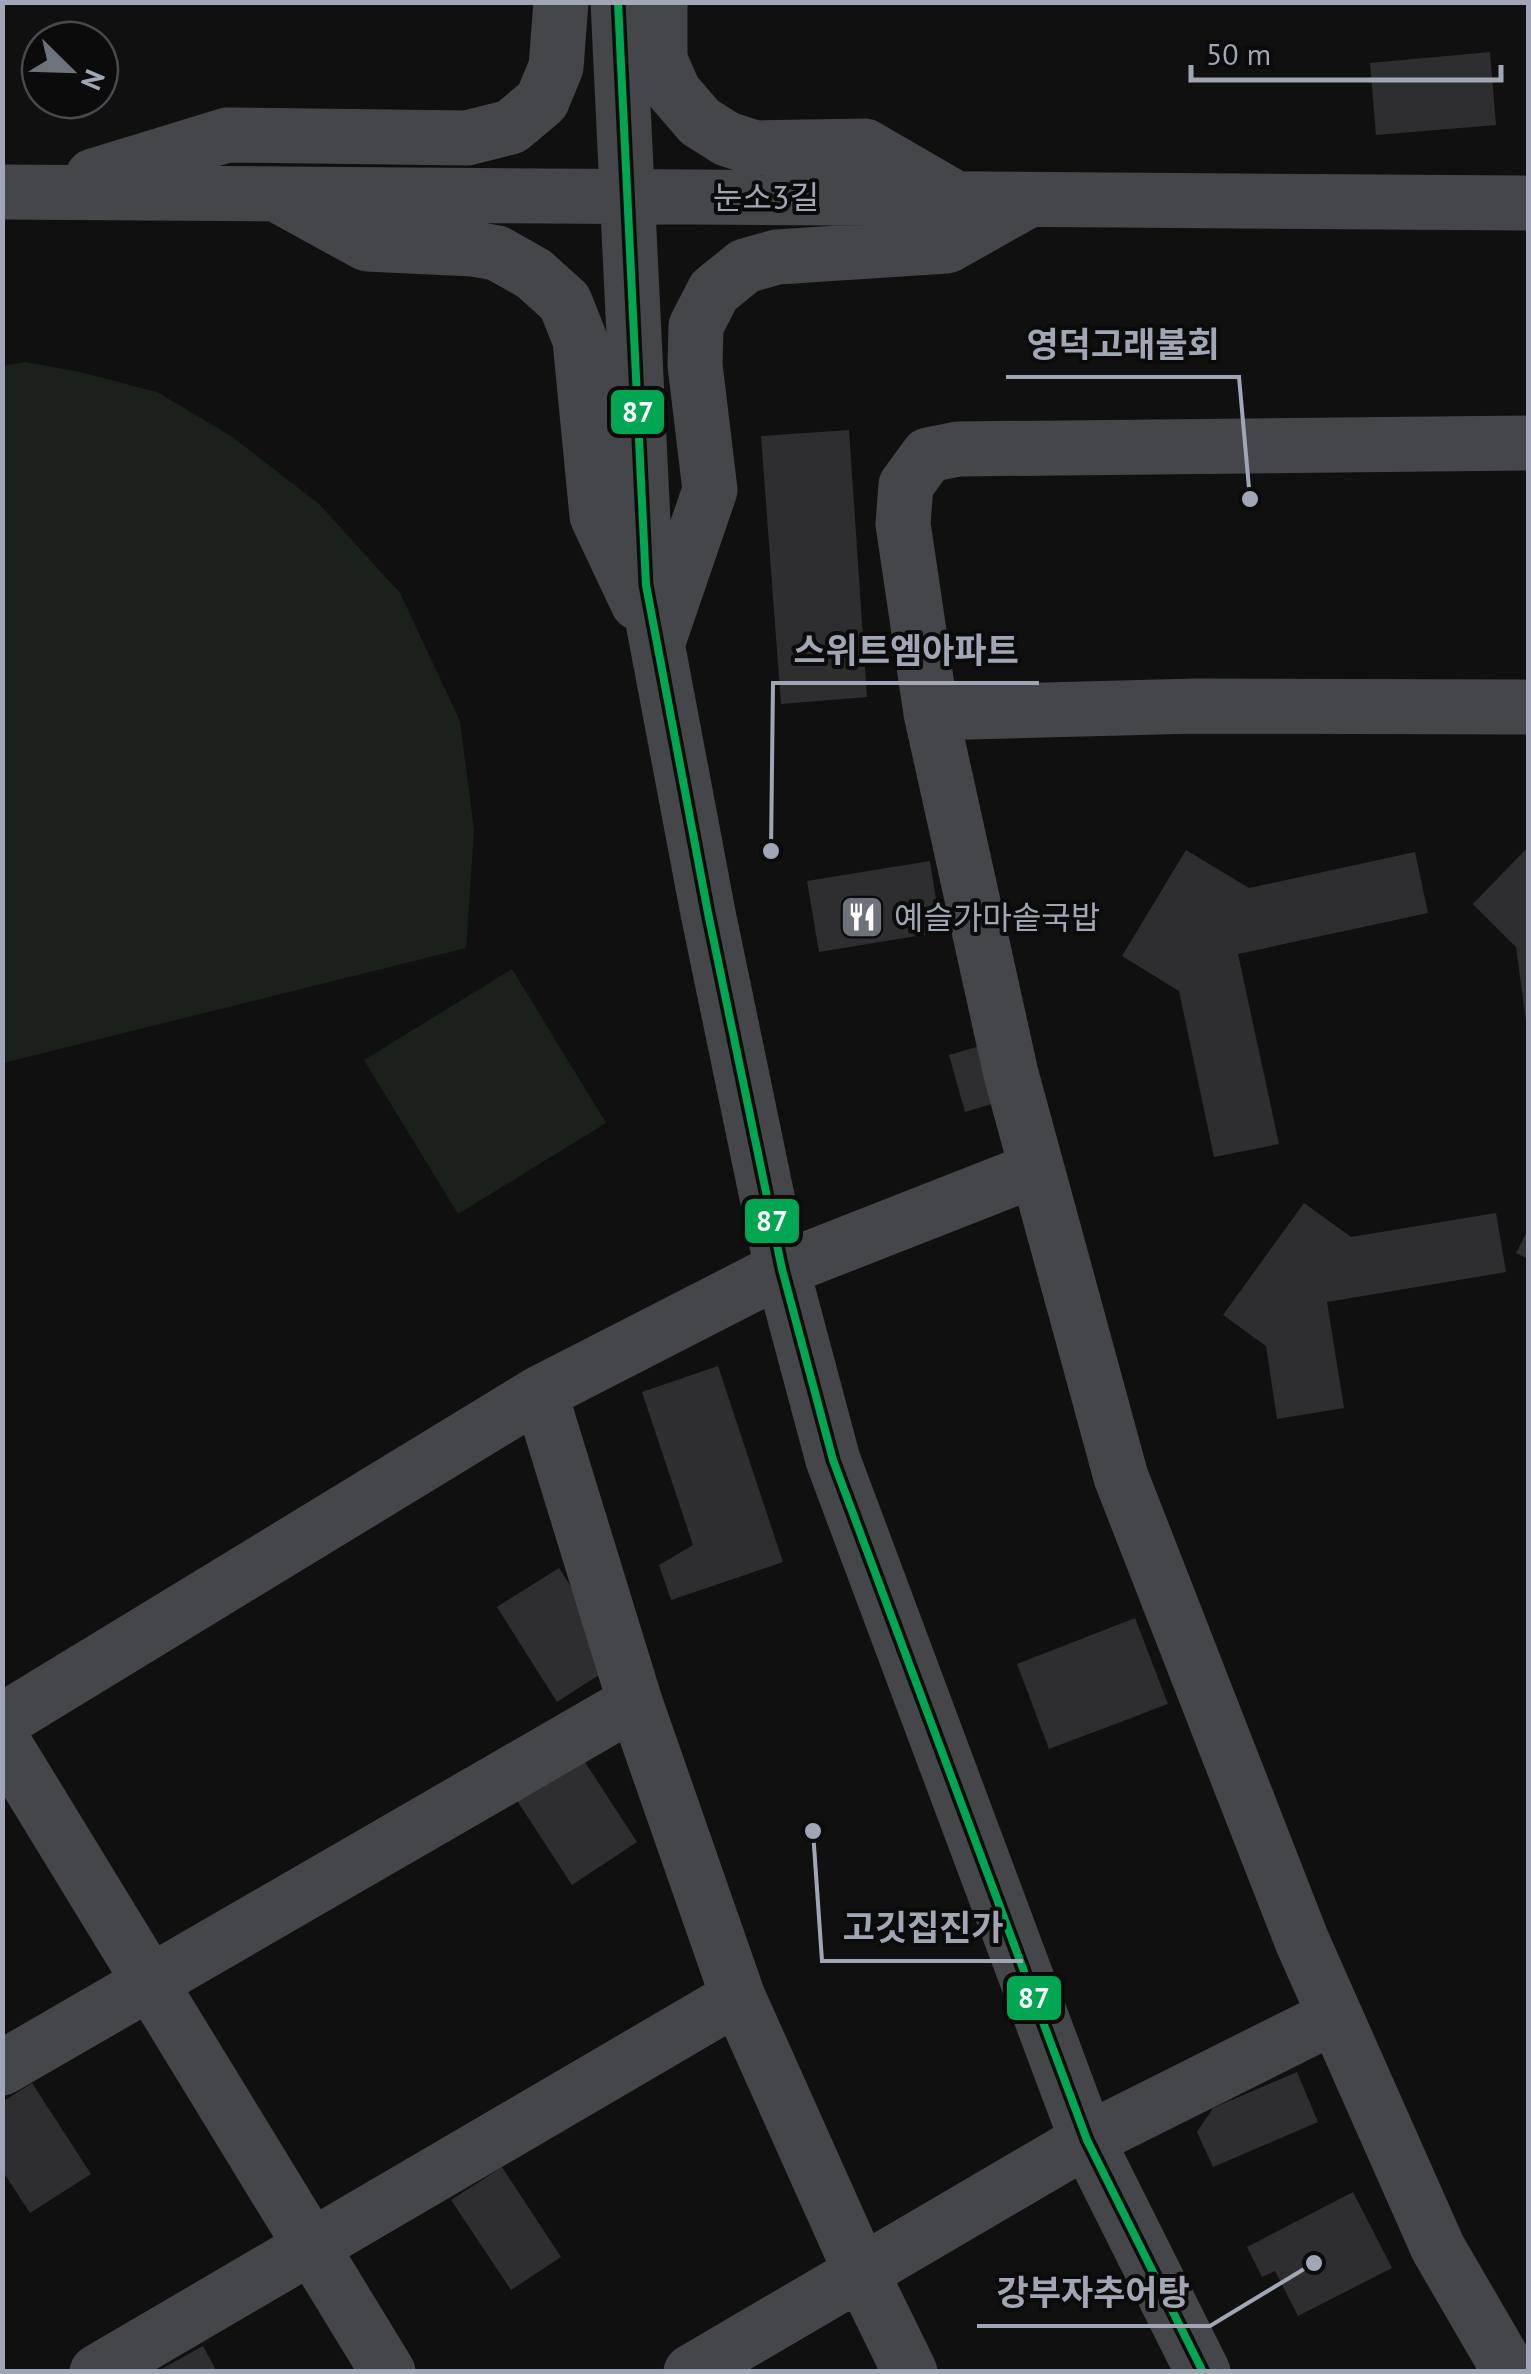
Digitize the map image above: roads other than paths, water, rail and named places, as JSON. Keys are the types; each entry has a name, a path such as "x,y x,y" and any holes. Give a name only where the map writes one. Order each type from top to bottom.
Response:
{"street":[{"path":"22,192 226,135 467,138 511,127 542,101 556,68 561,2"},
{"path":"618,2 646,584 708,912 782,1269 833,1460 1087,2140 1202,2372"},
{"path":"660,2 660,60 674,92 700,122 728,139 755,148 864,146 956,198"},
{"name":"눈소3길","path":"22,192 1528,203"},
{"path":"276,194 367,244 496,253 534,274 564,302 580,340 596,516 658,644"},
{"path":"658,644 710,490 694,366 696,326 714,291 745,266 777,258 947,246 1030,199"},
{"path":"1510,2372 1438,2248 1302,1941 1121,1477 1011,1074 931,713 903,524 906,485 928,455 958,449 1528,443"},
{"path":"931,713 1196,706 1528,707"},
{"path":"2,1721 540,1393 782,1269 1037,1169"},
{"path":"540,1393 635,1702 738,1996 910,2372"},
{"path":"2,2068 635,1702"},
{"path":"2,1740 388,2372"},
{"path":"96,2372 738,1996"},
{"path":"691,2372 1087,2140 1335,2016"}],"place":[{"name":"영덕고래불회","path":"1250,499"},
{"name":"스위트엠아파트","path":"771,851"},
{"name":"예슬가마솥국밥","path":"862,917"},
{"name":"고깃집진가","path":"813,1831"},
{"name":"강부자추어탕","path":"1314,2263"}]}
